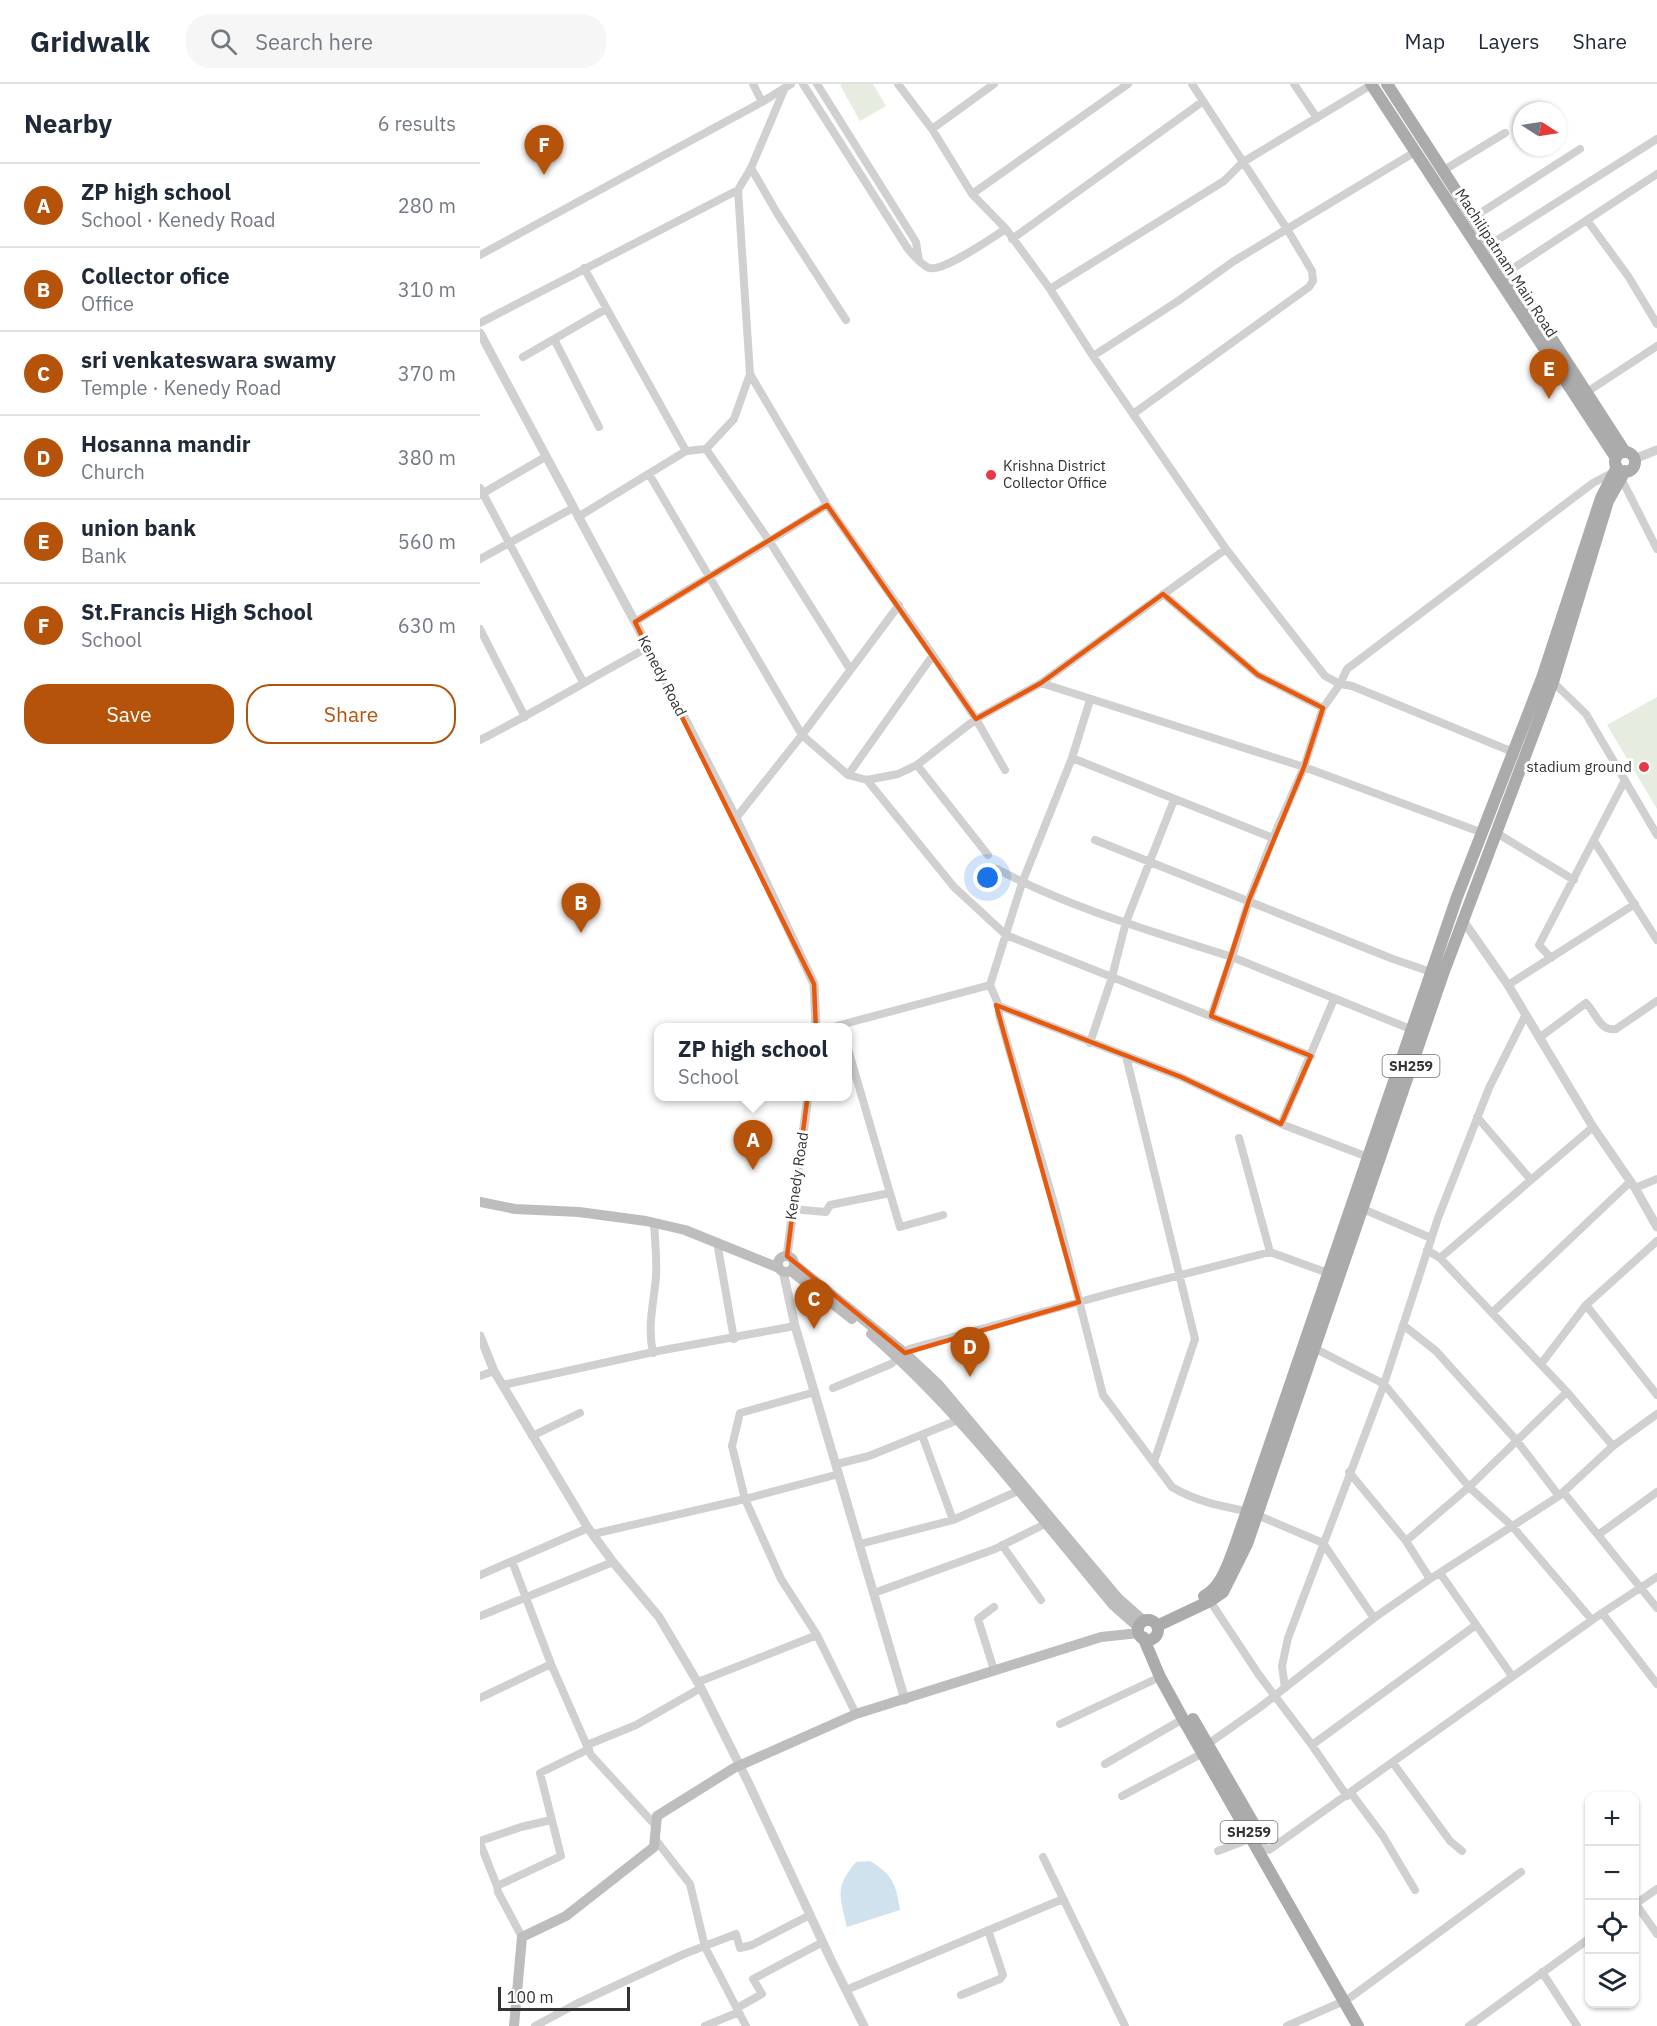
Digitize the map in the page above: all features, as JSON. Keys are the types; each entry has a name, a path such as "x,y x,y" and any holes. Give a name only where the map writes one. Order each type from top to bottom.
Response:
{"main road":[{"name":"Machilipatnam Main Road","path":"1371,84 1415,152 1540,330 1587,392 1622,465"},
{"name":"Machilipatnam Main Road","path":"1388,84 1509,272 1540,330 1622,465"},
{"name":"SH259","path":"1147,1630 1210,1601 1223,1592 1247,1544 1252,1513 1328,1273 1368,1157 1489,832 1553,682 1608,501 1622,465"},
{"name":"SH259","path":"1489,832 1513,752 1542,678 1600,498 1622,465"},
{"name":"SH259","path":"1147,1630 1210,1593 1227,1565 1252,1513 1363,1209 1416,1032 1431,972 1457,916"},
{"path":"480,1202 515,1209 579,1212 654,1223 684,1230 787,1266 903,1356 960,1408 1147,1630"},
{"path":"903,1356 1113,1605 1147,1630"},
{"name":"SH259","path":"1147,1630 1160,1677 1183,1719 1205,1748 1269,1850 1348,1999 1358,2026"},
{"name":"SH259","path":"1147,1630 1166,1674 1252,1838 1348,1999 1367,2026"},
{"path":"514,2026 522,1937 566,1916 654,1847 657,1816 739,1766 856,1714 1101,1637 1147,1630"}],"street":[{"path":"753,84 762,102"},
{"path":"803,84 908,249 920,262 929,267 942,267 1006,229"},
{"path":"817,84 916,242 920,262"},
{"path":"898,84 932,129 972,194 1006,229 1050,289 1093,356 1226,549 1325,676 1513,752"},
{"path":"932,129 994,84"},
{"path":"972,194 1128,84"},
{"path":"1133,414 1309,287 1313,281 1312,271 1287,229 1192,84"},
{"path":"1294,84 1317,118"},
{"path":"1050,289 1224,181 1243,162 1371,84"},
{"path":"480,255 787,87"},
{"path":"480,323 738,190 751,168 787,87"},
{"path":"1012,239 1202,102"},
{"path":"1444,170 1505,133"},
{"path":"1491,244 1657,139"},
{"path":"1474,217 1580,149"},
{"path":"1093,356 1178,301 1234,261 1415,152"},
{"path":"751,168 846,320"},
{"path":"1509,272 1657,174"},
{"path":"480,559 649,474 686,451 706,449 734,419 750,374 738,190"},
{"path":"1587,220 1628,276 1657,324"},
{"path":"584,268 686,451"},
{"path":"523,357 606,309"},
{"name":"Kenedy Road","path":"480,333 484,351 576,512 736,818 814,984 816,1023"},
{"path":"554,339 599,427"},
{"path":"1587,392 1657,346"},
{"path":"750,374 827,505 899,605 976,719 1005,770"},
{"path":"706,449 770,542 850,669"},
{"path":"1210,1016 1232,957 1249,900 1304,767 1323,708 1340,684 1347,669 1593,483 1622,465 1657,450"},
{"path":"545,457 481,492 583,682"},
{"path":"1622,465 1630,500 1657,549"},
{"path":"649,474 802,735 848,775 867,780 898,774 917,765 976,719 1041,683 1226,549"},
{"path":"635,622 708,576 770,542 827,505"},
{"path":"1163,594 1258,675 1323,708"},
{"path":"736,818 802,735 899,605"},
{"path":"480,629 525,717"},
{"path":"480,740 647,648"},
{"path":"848,775 933,655"},
{"path":"1553,682 1586,714 1657,835"},
{"path":"1041,683 1304,767 1489,832 1574,880"},
{"path":"1090,700 1072,758 1022,883 990,985 999,1006 999,1015 1056,1210 1103,1395 1172,1487 1188,1497 1252,1513 1323,1543 1374,1618"},
{"path":"1072,758 1273,838"},
{"path":"917,765 988,855"},
{"path":"867,780 954,887 1006,935 1311,1056"},
{"path":"1551,958 1539,945 1625,780"},
{"path":"1090,1042 1112,977 1126,922 1174,800"},
{"path":"1095,840 1431,972"},
{"path":"1594,841 1657,940"},
{"path":"997,869 1022,883 1126,922 1232,957 1416,1032"},
{"path":"1508,985 1635,904"},
{"path":"1457,916 1508,985 1657,1227"},
{"path":"852,1023 990,985"},
{"path":"1281,1124 1334,999"},
{"path":"1539,1038 1586,1003 1606,1030 1611,1030 1616,1029 1657,1001"},
{"path":"999,1006 1181,1077 1281,1124 1368,1157"},
{"path":"1285,1688 1282,1666 1285,1648 1349,1472 1384,1384 1431,1238 1489,1088 1525,1016"},
{"path":"1125,1056 1195,1339 1154,1462"},
{"path":"852,1063 900,1227 943,1215"},
{"name":"Kenedy Road","path":"807,1101 792,1209 787,1266 795,1326 904,1700"},
{"path":"1477,1117 1531,1180"},
{"path":"1440,1258 1593,1126"},
{"path":"1239,1138 1270,1252"},
{"path":"1492,1313 1632,1185 1657,1179"},
{"path":"792,1209 826,1212 830,1205 890,1193"},
{"path":"1363,1209 1431,1238"},
{"path":"653,1353 650,1320 656,1279 654,1223"},
{"path":"1541,1364 1586,1305 1657,1241"},
{"path":"717,1242 734,1339"},
{"path":"1427,1250 1440,1258 1541,1364 1612,1446"},
{"path":"834,1388 891,1364 909,1349 1270,1252 1328,1273"},
{"path":"1586,1305 1657,1395"},
{"path":"1403,1325 1436,1351 1517,1440 1657,1608"},
{"path":"502,1385 795,1326"},
{"path":"480,1336 494,1371 591,1531 613,1562 659,1617 699,1685 749,1784 864,2026"},
{"path":"1314,1348 1384,1384 1469,1487 1512,1526 1592,1620"},
{"path":"480,1376 494,1371"},
{"path":"815,1392 740,1413 732,1446 745,1499 781,1579 817,1635 856,1714"},
{"path":"1406,1541 1469,1487 1567,1392"},
{"path":"532,1436 580,1413"},
{"path":"1122,1796 1205,1748 1374,1618 1561,1494 1612,1446 1657,1414"},
{"path":"837,1464 869,1456 958,1420"},
{"path":"922,1435 952,1520"},
{"path":"1349,1472 1406,1541 1430,1579"},
{"path":"480,1575 591,1531 745,1499 839,1474"},
{"path":"860,1544 952,1520 1018,1491"},
{"path":"1598,1535 1657,1492"},
{"path":"874,1593 1002,1545 1045,1524"},
{"path":"1002,1545 1041,1600"},
{"path":"512,1561 551,1665 591,1755 656,1826"},
{"path":"480,1616 613,1562"},
{"path":"1440,1573 1512,1676"},
{"path":"1218,1851 1252,1838 1269,1850 1602,1612 1657,1577"},
{"path":"1210,1601 1274,1696 1383,1836 1416,1890"},
{"path":"994,1607 978,1619 979,1636 994,1670"},
{"path":"1602,1612 1657,1684"},
{"path":"1312,1745 1476,1625"},
{"path":"497,1886 561,1856 540,1773 636,1725 699,1685 817,1635"},
{"path":"480,1698 551,1665"},
{"path":"1060,1724 1160,1677"},
{"path":"1106,1764 1183,1719"},
{"path":"1393,1762 1450,1840 1462,1851"},
{"path":"522,1937 498,1892 480,1842 521,1827 551,1820"},
{"path":"655,1839 690,1884 705,1947 746,2026"},
{"path":"1043,1857 1125,2026"},
{"path":"1287,2026 1348,1999 1521,1872"},
{"path":"1639,1903 1657,1889"},
{"path":"846,1990 1064,1899"},
{"path":"1639,1909 1657,1934"},
{"path":"535,2026 578,2003 684,1954 736,1934 740,1948 752,1945 810,1915"},
{"path":"961,1995 1000,1979 1003,1975 988,1930"},
{"path":"705,2026 738,2010 762,1994 753,1979 823,1942"},
{"path":"1469,2026 1585,1942"},
{"path":"1542,1972 1573,2025"}],"highlighted area":[{"path":"827,505 976,719 1041,683 1163,594 1258,675 1323,708 1304,767 1249,900 1211,1016 1311,1056 1281,1124 1181,1077 996,1005 1079,1302 905,1353 787,1256 816,1031 814,984 635,622"}],"shaded area":[{"path":"873,84 886,106 860,121 840,85"},
{"name":"stadium ground","path":"1657,697 1657,809 1607,725"}],"water":[{"path":"870,1861 889,1876 897,1893 900,1910 847,1927 841,1899 844,1879 856,1862"}],"place":[{"name":"St.Francis High School","path":"544,175"},
{"name":"union bank","path":"1549,399"},
{"name":"Krishna District Collector Office","path":"991,475"},
{"name":"stadium ground","path":"1644,767"},
{"name":"Collector ofice","path":"581,933"},
{"name":"ZP high school","path":"753,1170"},
{"name":"sri venkateswara swamy","path":"814,1329"},
{"name":"Hosanna mandir","path":"970,1377"}]}
